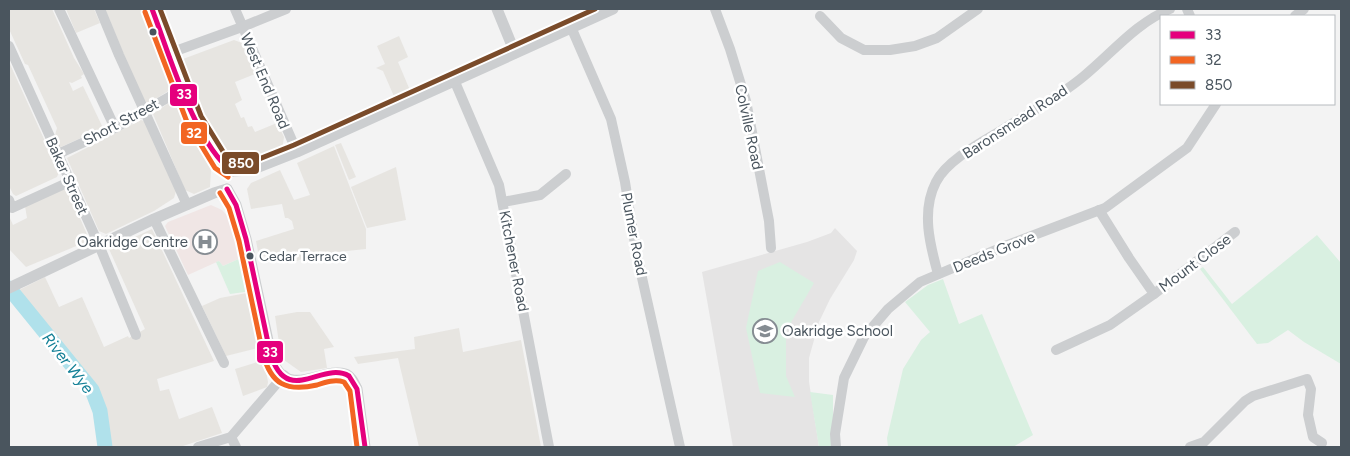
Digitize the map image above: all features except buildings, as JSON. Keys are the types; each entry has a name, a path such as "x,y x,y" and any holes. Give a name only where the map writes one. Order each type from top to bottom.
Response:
{"street":[{"path":"59,9 115,128"},
{"path":"100,9 187,205"},
{"path":"152,9 194,119 222,163 232,171 251,170 297,152 613,9"},
{"name":"West End Road","path":"235,9 297,152"},
{"path":"170,53 242,28 286,9"},
{"path":"497,9 515,53"},
{"name":"Colville Road","path":"715,9 730,48 746,101 769,221 771,248"},
{"path":"820,16 841,38 864,50 890,50 915,46 937,38 978,9"},
{"name":"Baronsmead Road","path":"938,274 929,241 928,220 931,198 937,181 949,166 974,147 1061,93 1084,76 1133,31 1154,16 1170,9"},
{"name":"Plumer Road","path":"571,27 611,119 636,251 680,447"},
{"name":"Baker Street","path":"9,49 99,245 136,335"},
{"name":"Kitchener Road","path":"455,82 499,185 549,447"},
{"name":"Short Street","path":"58,154 115,128 183,88"},
{"name":"Deeds Grove","path":"836,447 835,434 844,378 864,337 888,309 920,282 1105,208 1187,148 1215,105"},
{"path":"232,171 227,189 236,205 246,239 270,350 276,367 284,376 293,379 304,380 337,373 345,374 353,380 357,389 366,447"},
{"path":"503,202 540,195 566,174"},
{"path":"9,200 12,208 69,182"},
{"path":"10,287 154,219 227,189"},
{"name":"Mount Close","path":"1099,210 1154,294"},
{"path":"154,219 224,363"},
{"name":"Mount Close","path":"1056,350 1110,325 1235,232"},
{"path":"198,447 231,436 284,376"},
{"path":"1190,447 1204,442 1245,401 1253,396 1307,379 1311,390 1308,414 1313,437 1322,443"},
{"path":"231,436 236,447"}],"shaded area":[{"path":"9,9 52,9 74,58 84,74 81,76 82,78 72,83 69,82 73,91 83,86 103,128 61,147 57,146 54,139 57,128 9,29"},
{"path":"66,9 94,9 100,23 76,33"},
{"path":"105,9 141,9 171,87 170,90 149,103 143,101"},
{"path":"399,36 408,57 398,62 412,95 396,101 383,71 376,68 385,64 377,46"},
{"path":"234,40 242,43 255,74 235,82 242,100 235,104 241,118 244,117 248,127 252,126 255,132 277,123 284,137 282,150 244,158 232,155 226,150 197,106 195,98 191,99 181,66 183,59"},
{"path":"9,62 59,172 57,177 16,196 9,186"},
{"path":"170,102 177,104 192,137 211,169 210,187 194,194 185,190 153,114"},
{"path":"141,120 147,122 176,191 174,198 154,211 106,234 99,231 67,158"},
{"path":"341,143 356,177 349,180 335,145"},
{"path":"334,146 366,229 366,249 318,254 287,264 284,251 259,257 256,241 294,229 292,221 285,218 282,204 251,209 247,189 251,183 280,170 294,200 310,195 297,163"},
{"path":"396,167 406,220 367,228 351,187"},
{"path":"67,188 89,239 86,242 26,267 9,249 9,216 13,225 27,218 25,206"},
{"name":"Oakridge Centre","path":"211,205 222,210 229,218 243,257 223,266 219,261 188,275 165,226 168,222"},
{"name":"Oakridge School","path":"835,228 857,251 854,260 830,299 819,322 809,358 809,382 819,447 733,447 702,272 807,242 831,233"},
{"path":"152,229 214,361 157,379 160,391 169,389 179,419 212,407 222,433 180,447 105,447 101,403 98,393 83,374 75,368 54,340 52,333 32,310 27,307 17,291 45,277 59,307 82,297 104,347 128,336 129,338 145,329 109,249"},
{"path":"252,292 262,347 226,356 202,306 220,298"},
{"path":"310,312 334,347 324,349 327,368 301,372 281,356 275,316"},
{"path":"459,328 463,352 521,340 541,447 419,447 398,358 358,364 354,357 415,349 414,337"},
{"path":"264,360 268,382 267,387 243,396 235,369"}],"green space":[{"path":"1317,235 1341,263 1341,364 1288,330 1268,343 1257,344 1200,269 1203,267 1232,304"},
{"path":"243,257 252,291 230,294 216,262 219,261 223,266"},
{"path":"780,262 814,283 786,331 786,376 795,397 760,393 746,328 758,271"},
{"path":"943,279 959,324 982,314 1033,435 1013,447 888,447 887,438 903,369 921,340 930,332 905,302 928,285"},
{"path":"810,392 833,395 833,447 819,447"}],"waterway":[{"name":"River Wye","path":"9,288 92,390 100,411 105,447"}],"transit line":[{"name":"33","path":"152,9 184,96 195,119 206,140 219,158 232,171"},
{"name":"850","path":"160,9 201,116 227,158 234,163 249,163 294,145 595,9"},
{"name":"32","path":"145,12 187,122 215,168 228,177"},
{"name":"33","path":"227,189 236,205 246,239 270,352 277,369 285,378 295,380 339,373 349,376 357,389 365,447"},
{"name":"32","path":"220,193 229,208 239,241 263,354 270,372 275,379 288,386 306,387 334,381 344,382 350,391 357,447"}],"place":[{"name":"Oakridge Centre","path":"205,242"},
{"name":"Cedar Terrace","path":"250,256"},
{"name":"Oakridge School","path":"765,331"}]}
